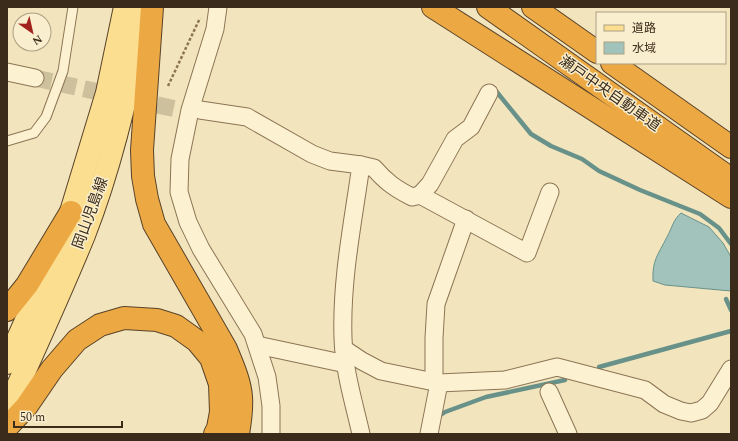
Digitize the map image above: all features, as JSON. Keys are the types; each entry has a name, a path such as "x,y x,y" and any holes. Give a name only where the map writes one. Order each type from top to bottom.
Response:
{"highway":[{"path":"152,7 142,150 143,176 147,198 154,224 226,349 241,396 238,434"},
{"path":"433,7 731,197"},
{"name":"瀬戸中央自動車道","path":"488,7 731,179"},
{"name":"瀬戸中央自動車道","path":"533,7 596,51"},
{"name":"瀬戸中央自動車道","path":"613,64 731,147"},
{"path":"7,310 27,286 71,212"},
{"path":"7,427 26,408 52,369 77,340 100,325 124,318 157,320 176,326 197,341 211,358 220,384 221,412 218,428 215,434"}],"main road":[{"name":"岡山児島線","path":"7,363 54,258 71,212 107,93 125,7"},
{"name":"岡山児島線","path":"7,410 84,234 103,181 137,48 145,7"}],"street":[{"path":"218,7 215,28 189,110 180,159 179,192 188,222 201,249 253,334 267,377 271,406 271,434"},
{"path":"7,72 35,78"},
{"path":"189,110 247,117 312,154 330,161 374,168 383,179 395,188 412,197 420,195 430,184 455,139 471,128 490,93"},
{"path":"361,165 346,271 343,338 347,375 361,434"},
{"path":"420,195 527,253 550,192"},
{"path":"429,434 436,383 434,338 436,304 466,219"},
{"path":"257,345 345,356 362,361 381,371 436,383 505,380 557,367 645,390 664,404 681,411 691,413 702,410 710,403 731,370"},
{"path":"549,392 568,434"}],"lane":[{"path":"7,141 34,133 46,117 63,71 73,7"}],"path":[{"path":"168,86 202,14"}],"water":[{"path":"681,213 709,227 723,243 731,257 731,291 665,285 653,281 656,258 674,221"}],"waterway":[{"path":"496,91 531,134 551,146 582,159 599,171 640,190 700,214 719,228 731,244"},
{"path":"726,299 731,310"},
{"path":"599,367 731,331"},
{"path":"439,416 445,412 486,397 565,380"}],"tunnel":[{"path":"35,78 176,109"}]}
